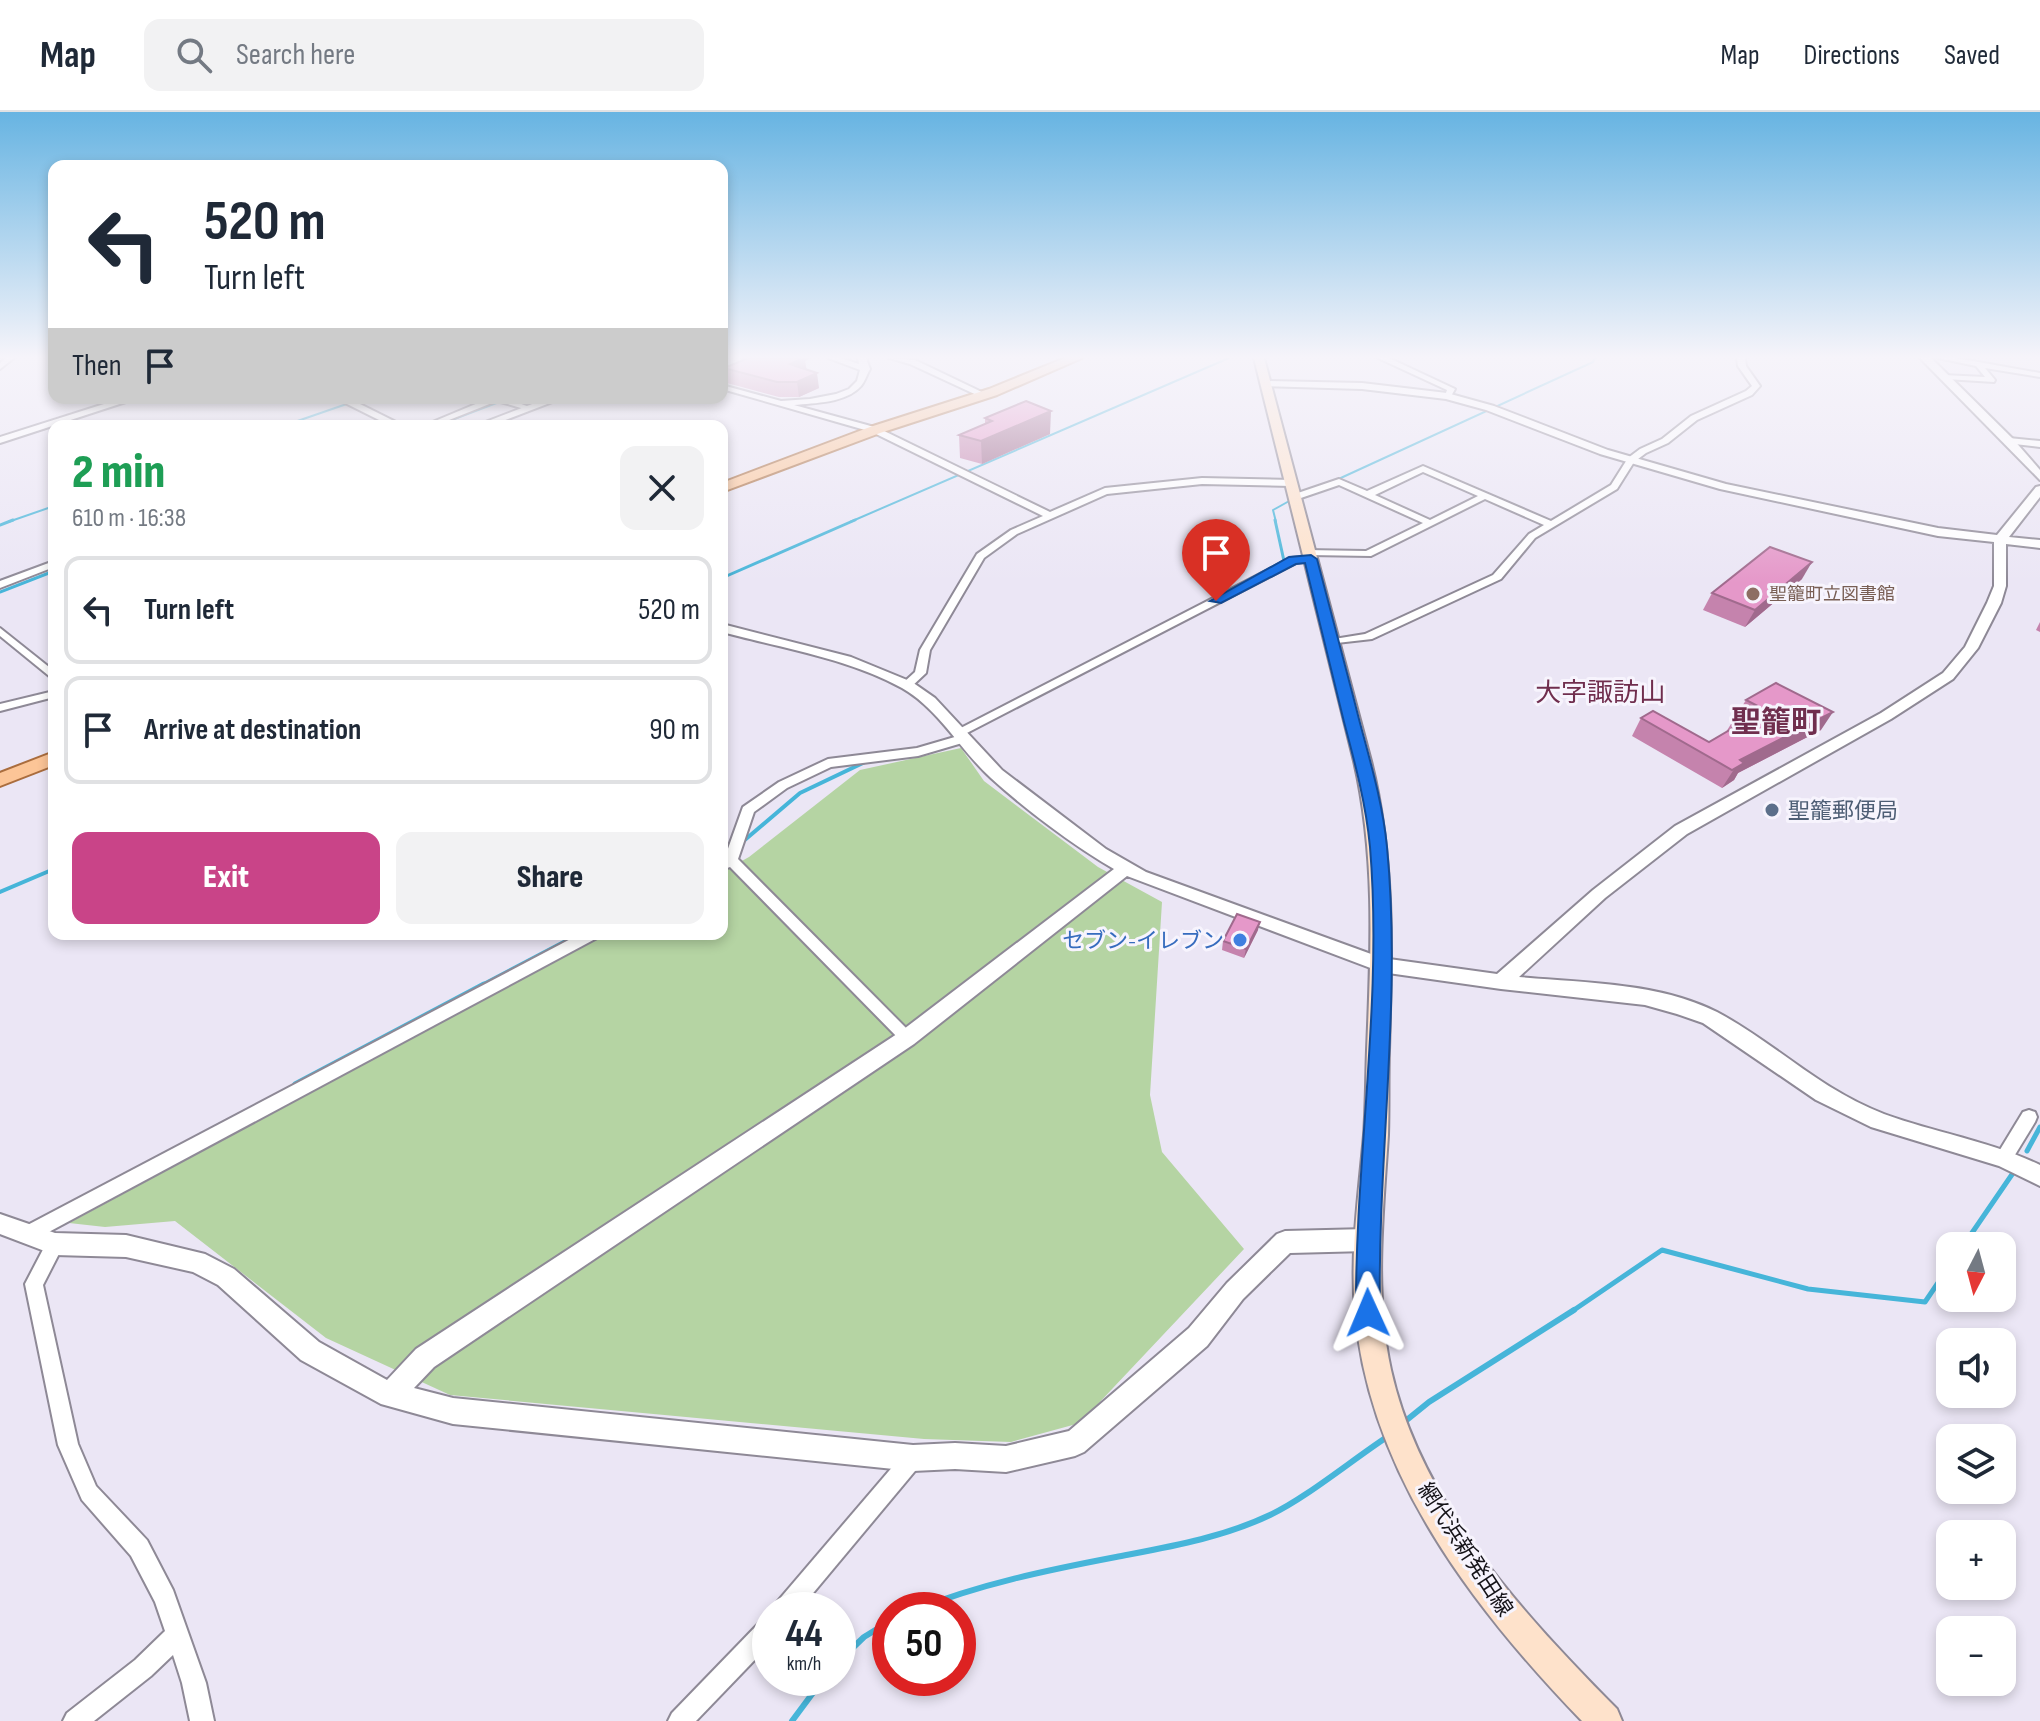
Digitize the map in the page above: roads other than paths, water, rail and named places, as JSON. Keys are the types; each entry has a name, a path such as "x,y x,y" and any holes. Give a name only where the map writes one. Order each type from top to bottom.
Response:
{"main road":[{"path":"728,486 867,433"},
{"name":"網代浜新発田線","path":"1279,433 1362,758 1376,832 1381,965 1376,1127 1367,1240 1368,1313 1378,1375 1400,1436 1428,1496 1468,1561 1526,1639 1605,1721"},
{"path":"0,780 48,760"}],"street":[{"path":"0,440 22,433"},
{"path":"881,433 1047,514"},
{"path":"1558,433 1631,460 1777,499 1925,529 2040,544"},
{"path":"1332,642 1368,637 1497,577 1532,536 1614,487 1631,460 1675,433"},
{"path":"2001,433 2040,477"},
{"path":"2009,441 2040,444"},
{"path":"1367,495 1423,469 1551,524"},
{"path":"907,685 920,673 925,650 980,556 1047,514 1105,491 1202,481 1293,490 1337,482 1430,523"},
{"path":"1501,982 1599,894 1681,830 1886,716 1948,676 1971,648 1994,603 2000,586 2000,540 2040,489"},
{"path":"728,860 748,810 783,785 828,763 918,752 962,735 1294,560 1310,555 1368,554 1485,496"},
{"path":"0,585 48,566"},
{"path":"728,630 846,660 907,685 930,701 996,774 1100,853 1167,888 1381,965 1501,982 1645,997 1681,1007 1710,1018 1823,1094 1878,1121 2004,1158 2040,1176"},
{"path":"0,631 48,672"},
{"path":"0,708 48,696"},
{"path":"728,864 907,1038"},
{"path":"390,1395 425,1358 907,1038 1126,868"},
{"path":"26,1235 581,940"},
{"path":"2004,1158 2029,1117"},
{"path":"0,1224 55,1244 126,1246 197,1262 226,1277 310,1351 390,1395 453,1411 913,1458 955,1456 1006,1459 1075,1443 1198,1337 1235,1291 1285,1242 1367,1240"},
{"path":"55,1244 34,1284 68,1445 89,1493 139,1548 165,1598 194,1683 202,1721"},
{"path":"800,1592 913,1458"},
{"path":"75,1721 143,1668 177,1635"},
{"path":"680,1721 752,1647"}],"waterway":[{"path":"850,522 1055,433"},
{"path":"1332,482 1438,433"},
{"path":"1276,522 1273,510 1291,500"},
{"path":"8,522 48,508"},
{"path":"0,525 13,520"},
{"path":"728,575 855,520"},
{"path":"1240,585 1284,561 1275,520"},
{"path":"0,592 48,573"},
{"path":"740,844 800,793 865,762"},
{"path":"0,892 48,872"},
{"path":"480,986 568,940"},
{"path":"295,1084 484,984"},
{"path":"2027,1151 2040,1127"},
{"path":"1973,1232 2013,1173"},
{"path":"1573,1311 1662,1250 1808,1289 1925,1302 1936,1286"},
{"path":"1403,1423 1429,1402 1573,1311"},
{"path":"968,1592 1065,1567 1194,1541 1252,1523 1299,1499 1387,1437"},
{"path":"856,1645 872,1632"},
{"path":"792,1721 811,1696"}],"place":[{"name":"聖籠町立図書館","path":"1753,594"},
{"name":"聖籠郵便局","path":"1772,810"},
{"name":"セブン-イレブン","path":"1240,940"}],"district":[{"name":"大字諏訪山","path":"1600,692"},
{"name":"聖籠町","path":"1776,722"}]}
